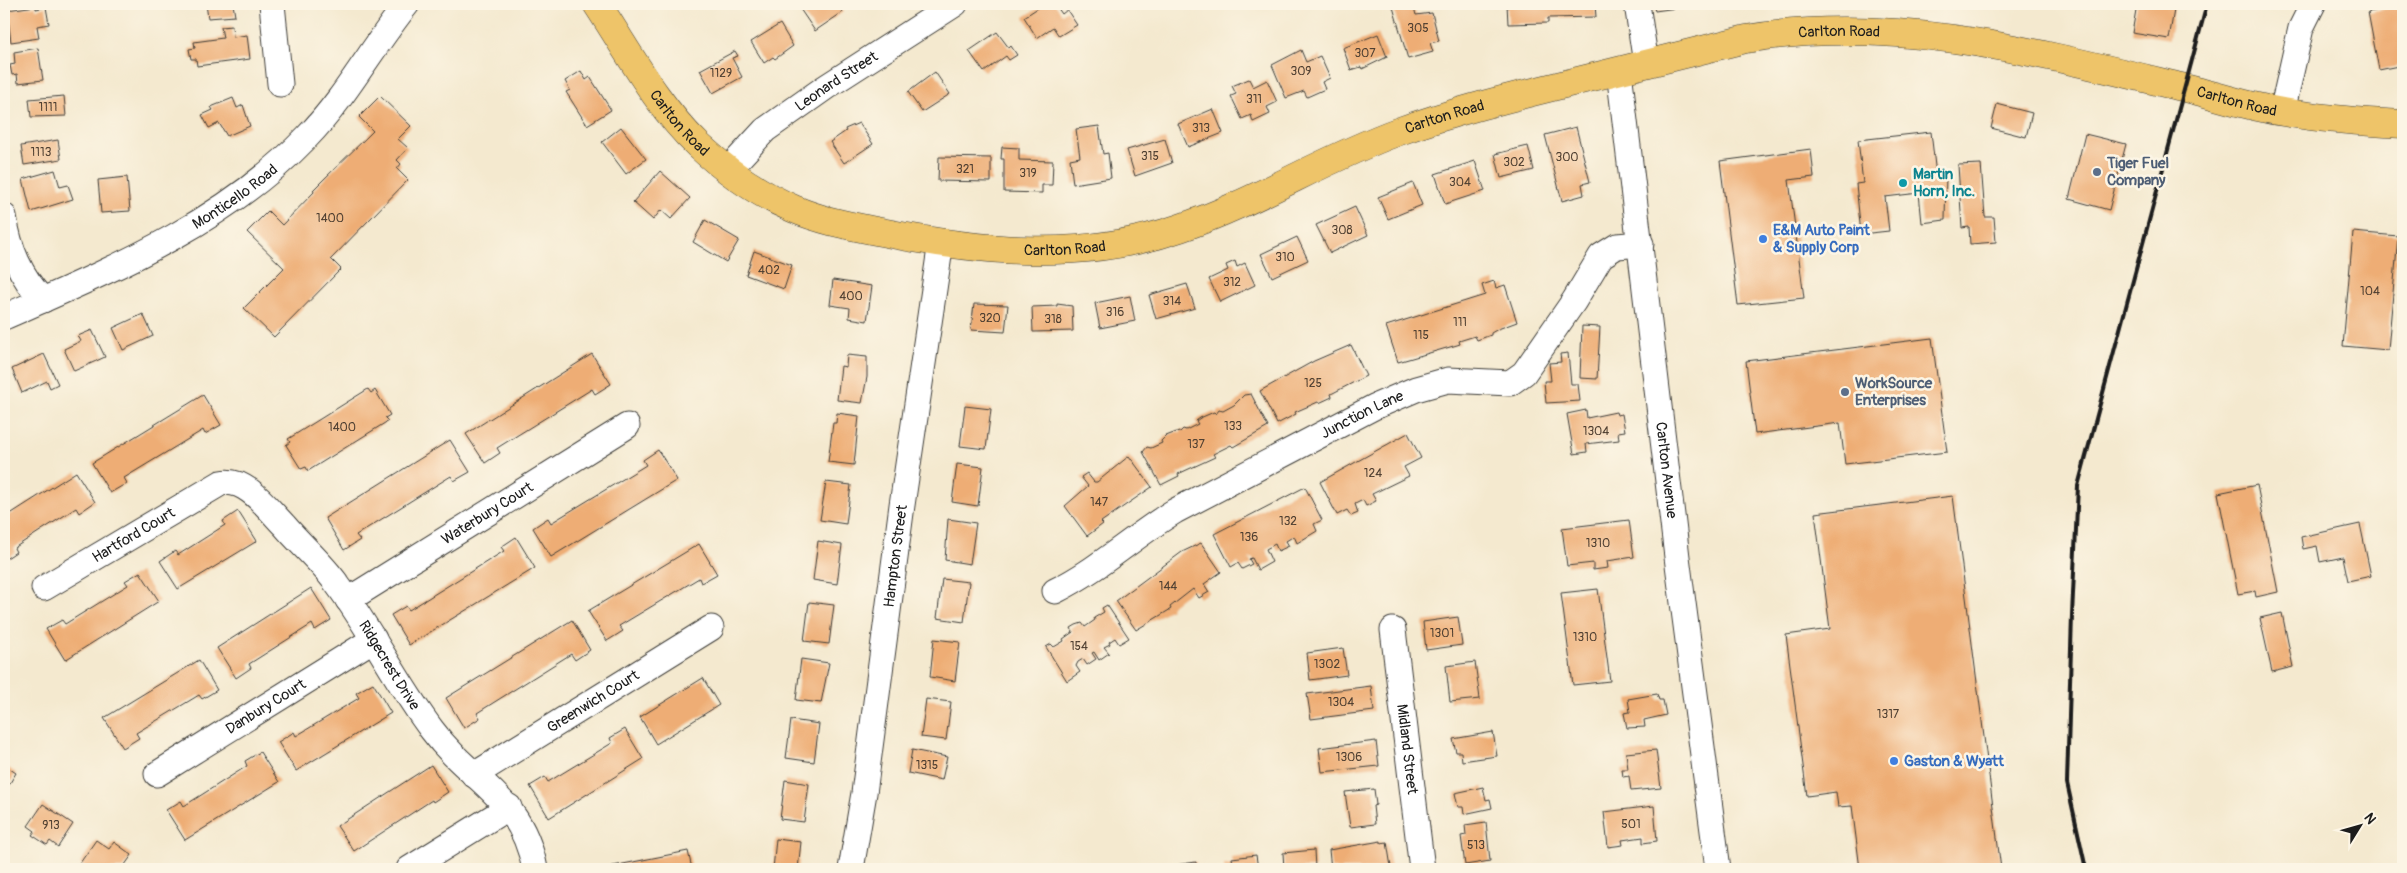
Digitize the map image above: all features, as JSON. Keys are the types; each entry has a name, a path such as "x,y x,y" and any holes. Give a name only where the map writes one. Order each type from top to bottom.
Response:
{"main road":[{"name":"Carlton Road","path":"597,4 666,108 697,143 728,170 760,192 794,209 830,222 941,242 1008,250 1083,249 1128,242 1177,229 1225,211 1346,153 1402,130 1491,103 1646,64 1746,39 1792,32 1839,29 1892,32 1973,41 2053,55 2282,112"},
{"path":"2282,112 2358,122 2403,124"}],"street":[{"path":"272,4 280,84"},
{"name":"Monticello Road","path":"4,317 43,300 198,224 237,199 274,170 308,136 352,82 407,4"},
{"name":"Leonard Street","path":"728,170 765,130 826,87 955,4"},
{"path":"1638,4 1646,64"},
{"name":"Carlton Road","path":"2282,112 2301,28 2313,4"},
{"name":"Carlton Avenue","path":"1619,71 1641,244 1711,868"},
{"path":"4,216 11,252 32,289 43,300"},
{"name":"Hampton Street","path":"851,869 864,793 902,505 941,242"},
{"name":"Junction Lane","path":"1054,591 1082,578 1149,527 1175,511 1374,407 1416,389 1448,380 1510,383 1524,373 1574,301 1601,256 1617,246 1641,244"},
{"name":"Waterbury Court","path":"348,600 627,426"},
{"name":"Ridgecrest Drive","path":"222,483 229,481 239,483 263,504 336,583 432,731 453,755 509,807 522,827 531,850 535,869"},
{"name":"Hartford Court","path":"44,588 222,483"},
{"name":"Greenwich Court","path":"474,774 712,628"},
{"name":"Midland Street","path":"1393,630 1422,869"},
{"name":"Danbury Court","path":"157,774 374,639"},
{"path":"410,869 509,807"}],"building":[{"path":"206,4 233,4 235,16 208,18"},
{"path":"808,4 837,4 843,12 815,31 800,9"},
{"path":"1039,4 1055,4 1062,14 1067,10 1077,25 1059,36 1053,27 1037,38 1024,17 1041,6"},
{"path":"1413,4 1416,15 1432,13 1439,41 1430,43 1433,52 1408,59 1393,7"},
{"path":"1507,4 1595,4 1596,17 1548,18 1548,23 1508,24"},
{"path":"1653,4 1691,4 1691,6 1655,11"},
{"path":"2137,4 2175,4 2169,39 2132,33"},
{"path":"2395,4 2403,4 2403,65 2379,70 2368,12 2396,7"},
{"path":"36,6 36,9 46,7 49,24 37,26 39,38 11,42 7,10"},
{"path":"780,24 793,46 775,59 773,57 764,63 751,42"},
{"path":"232,26 233,37 247,35 250,59 197,66 196,59 191,59 189,49 195,48 194,42 223,38 221,27"},
{"path":"997,32 1017,55 1009,60 1006,56 984,72 969,51"},
{"path":"1378,34 1387,57 1362,69 1361,67 1351,70 1343,48"},
{"path":"38,48 43,80 18,83 17,74 12,75 10,65 15,64 14,52"},
{"path":"1301,50 1306,62 1320,56 1330,78 1322,82 1325,89 1307,97 1304,91 1286,98 1272,65"},
{"path":"735,51 738,56 732,58 742,77 713,93 700,70"},
{"path":"581,71 586,80 590,77 611,110 587,125 566,92 570,90 565,81"},
{"path":"935,72 950,94 922,112 908,92"},
{"path":"1249,79 1253,87 1267,80 1277,102 1267,107 1270,114 1253,122 1251,115 1242,119 1231,96 1236,94 1232,86"},
{"path":"64,96 66,116 31,117 29,99"},
{"path":"380,96 411,126 398,139 408,148 397,160 401,164 397,169 408,180 331,259 341,269 274,337 244,308 284,268 247,232 268,211 282,225 314,192 313,190 373,131 359,117"},
{"path":"233,98 237,108 243,105 250,126 227,136 219,123 209,128 202,115 213,110 211,107"},
{"path":"1997,104 2032,113 2026,137 1991,128"},
{"path":"1213,109 1223,133 1188,147 1178,124"},
{"path":"859,123 873,144 844,163 830,142 846,131 845,129"},
{"path":"1099,126 1103,154 1108,153 1111,178 1073,184 1070,159 1080,157 1076,129"},
{"path":"621,127 646,159 626,174 602,142"},
{"path":"1576,127 1590,182 1582,184 1584,195 1562,201 1545,135"},
{"name":"Martin Horn, Inc.","path":"1931,132 1936,175 1946,174 1945,220 1922,223 1919,193 1885,197 1889,231 1861,234 1856,184 1863,183 1858,140"},
{"name":"Tiger Fuel Company","path":"2085,134 2126,144 2109,210 2069,199"},
{"path":"1165,139 1172,163 1135,176 1127,150"},
{"path":"58,140 61,159 24,165 21,146"},
{"path":"1528,146 1534,170 1501,178 1495,154"},
{"path":"1002,147 1019,148 1019,160 1053,161 1052,185 1042,185 1042,193 1004,192 1004,159 1001,159"},
{"name":"E&M Auto Paint & Supply Corp","path":"1811,149 1814,177 1789,180 1804,298 1738,305 1720,161"},
{"path":"939,157 991,158 991,182 938,181"},
{"path":"1475,161 1485,191 1445,204 1435,174"},
{"path":"1981,164 1985,217 1994,217 1996,242 1970,244 1969,227 1962,228 1958,165"},
{"path":"55,170 60,187 68,185 73,199 31,212 23,179"},
{"path":"660,171 690,198 671,219 661,210 653,220 633,202"},
{"path":"127,177 130,211 101,213 98,180"},
{"path":"1413,183 1422,205 1388,219 1378,197"},
{"path":"1355,207 1368,235 1330,253 1316,225"},
{"path":"705,220 739,240 726,262 693,242"},
{"path":"2353,232 2398,236 2388,350 2343,346"},
{"path":"1297,237 1308,260 1272,277 1261,254"},
{"path":"754,251 792,265 784,289 746,275"},
{"path":"1235,261 1237,267 1245,263 1255,285 1220,302 1209,279 1228,270 1226,265"},
{"path":"833,280 872,286 867,321 849,318 850,308 830,305"},
{"path":"1494,281 1496,288 1505,285 1517,322 1477,340 1475,336 1459,341 1460,344 1398,362 1386,326 1485,295 1482,285"},
{"path":"1187,284 1195,308 1156,319 1149,295"},
{"path":"1130,296 1135,321 1100,328 1095,303"},
{"path":"974,304 1008,305 1005,332 971,330"},
{"path":"1057,304 1072,306 1073,331 1033,332 1032,307 1057,306"},
{"path":"143,314 153,336 123,350 113,328"},
{"path":"1582,326 1600,327 1597,379 1580,378"},
{"path":"92,330 105,357 74,371 64,349 81,341 78,336"},
{"name":"WorkSource Enterprises","path":"1932,338 1947,452 1845,464 1840,423 1755,434 1746,361"},
{"path":"1351,345 1366,376 1331,394 1332,397 1295,412 1296,414 1277,424 1260,391 1314,361"},
{"path":"1568,353 1571,384 1578,384 1580,401 1546,403 1544,381 1551,381 1549,363 1561,362 1560,354"},
{"path":"44,354 58,384 50,388 47,381 22,393 12,369"},
{"path":"592,354 611,384 595,394 592,389 497,448 500,453 485,463 466,434"},
{"path":"847,355 867,357 867,377 862,403 837,400 841,366 846,367"},
{"path":"368,389 371,393 375,390 390,415 385,418 388,421 308,471 306,467 301,469 286,445 290,442 288,439"},
{"path":"1251,394 1268,427 1233,447 1231,445 1213,454 1215,457 1178,474 1179,476 1161,485 1143,452 1147,447 1151,448 1162,443 1161,441 1166,436 1179,431 1179,433 1183,429 1186,430 1198,424 1196,421 1200,418 1214,412 1216,414 1219,410 1223,411 1234,405 1244,395"},
{"path":"203,395 221,425 205,434 203,430 124,478 127,483 110,493 92,463"},
{"path":"965,406 991,409 986,449 960,446"},
{"path":"1586,410 1587,418 1616,412 1617,415 1622,414 1625,431 1618,432 1619,440 1586,444 1587,452 1574,454 1567,414"},
{"path":"837,413 859,416 854,465 828,462 833,423 836,423"},
{"path":"1408,433 1421,458 1404,467 1409,476 1372,494 1376,501 1366,506 1363,500 1355,504 1358,513 1351,516 1347,510 1337,515 1320,482"},
{"path":"450,440 470,472 454,481 451,476 356,535 360,540 344,550 325,518"},
{"path":"658,450 677,480 551,557 533,528 548,518 551,523 646,465 643,460"},
{"path":"1129,456 1152,487 1101,522 1103,524 1087,536 1065,506 1088,486 1081,477 1087,473 1094,482 1097,482"},
{"path":"957,464 983,467 978,506 952,502"},
{"path":"76,472 95,502 79,513 76,508 14,548 16,552 4,560 4,518"},
{"path":"826,482 851,485 846,524 820,520"},
{"path":"2257,485 2278,592 2256,597 2255,591 2238,594 2218,493"},
{"path":"1305,487 1322,520 1314,524 1317,531 1297,543 1294,536 1286,541 1289,546 1278,551 1275,544 1266,549 1272,562 1258,570 1252,558 1249,559 1252,564 1242,569 1238,563 1231,567 1214,534"},
{"path":"1953,496 2001,869 1860,869 1852,806 1838,807 1836,792 1807,796 1786,635 1830,629 1815,513"},
{"path":"238,511 257,541 178,589 160,561 175,551 178,555 225,525 223,521"},
{"path":"948,519 976,523 970,564 945,560"},
{"path":"1629,520 1634,557 1607,561 1608,568 1593,570 1593,563 1567,566 1562,528"},
{"path":"2360,524 2371,576 2348,581 2343,557 2320,562 2317,546 2303,549 2301,537"},
{"path":"516,537 535,568 409,645 391,615 406,606 409,610 504,551 501,547"},
{"path":"818,541 842,545 837,584 813,580"},
{"path":"1201,543 1221,572 1204,584 1209,592 1199,598 1193,589 1170,607 1171,609 1136,630 1116,601 1182,552"},
{"path":"699,544 717,574 701,583 699,578 619,626 623,631 607,641 588,611"},
{"path":"140,572 159,601 65,660 46,629 62,620 65,624 128,585 125,581"},
{"path":"942,579 969,582 964,622 937,618"},
{"path":"311,588 331,620 315,630 312,624 249,664 251,668 236,678 217,648"},
{"path":"1598,589 1610,681 1573,685 1561,593"},
{"path":"809,602 834,605 829,644 804,641"},
{"path":"1107,605 1129,638 1119,644 1115,638 1109,642 1110,644 1104,647 1109,653 1099,660 1094,652 1092,653 1096,659 1087,665 1083,659 1078,662 1076,666 1080,672 1067,681 1046,647 1051,644 1054,647 1064,641 1063,639 1073,632 1071,628 1076,625 1082,623 1085,627 1104,612 1102,608"},
{"path":"2282,613 2293,667 2272,672 2260,618"},
{"path":"1458,617 1462,645 1426,650 1423,622"},
{"path":"572,620 590,650 575,660 571,654 477,713 480,718 464,728 446,698"},
{"path":"934,639 960,642 955,681 930,677"},
{"path":"1343,648 1347,675 1310,680 1307,653"},
{"path":"801,659 829,663 821,703 796,700"},
{"path":"199,660 217,690 202,699 199,695 136,733 139,738 123,748 104,718"},
{"path":"1475,662 1480,699 1450,702 1446,666"},
{"path":"703,678 719,705 656,744 640,717"},
{"path":"373,683 391,713 296,771 278,742 294,732 296,736 359,698 356,693"},
{"path":"1371,686 1374,711 1311,719 1307,694"},
{"path":"1657,694 1659,700 1663,700 1666,715 1644,720 1645,727 1627,728 1624,713 1630,712 1628,699"},
{"path":"926,699 951,702 946,740 921,737"},
{"path":"791,720 819,724 814,762 786,758"},
{"path":"625,729 643,759 549,818 530,786 545,777 548,782 612,743 610,738"},
{"path":"1493,732 1497,756 1462,761 1461,752 1456,752 1453,739"},
{"path":"1376,741 1379,766 1322,772 1319,748"},
{"path":"912,750 947,757 942,780 908,773"},
{"path":"1656,750 1661,788 1631,791 1629,776 1623,777 1622,769 1628,769 1626,753"},
{"path":"260,752 279,782 185,840 166,810 181,801 184,806 247,766 245,761"},
{"path":"4,765 16,773 4,793"},
{"path":"431,765 448,792 433,802 432,800 354,851 337,826"},
{"path":"785,780 809,784 804,822 780,819"},
{"path":"1483,787 1486,800 1490,799 1492,808 1464,814 1463,807 1458,807 1455,793"},
{"path":"1374,789 1376,805 1373,806 1375,824 1350,827 1345,792"},
{"path":"43,804 73,824 58,847 50,841 47,845 32,835 35,831 28,826"},
{"path":"1654,806 1657,841 1643,843 1643,837 1622,840 1623,845 1608,847 1604,812"},
{"path":"1486,822 1490,861 1465,865 1461,836 1466,835 1465,825"},
{"path":"776,839 801,842 798,869 773,869"},
{"path":"96,840 109,849 114,842 132,855 122,869 87,869 80,863"},
{"path":"1381,841 1381,843 1387,842 1391,867 1385,869 1331,869 1329,850"},
{"path":"1314,850 1315,868 1284,869 1283,853"},
{"path":"688,851 692,869 603,869 603,868"},
{"path":"1256,855 1258,869 1225,869 1224,865 1233,864 1232,858"},
{"path":"1196,862 1196,869 1175,869 1175,865"}],"railway":[{"path":"2086,869 2067,783 2078,486 2207,4"}],"place":[{"name":"Tiger Fuel Company","path":"2097,172"},
{"name":"Martin Horn, Inc.","path":"1903,183"},
{"name":"E&M Auto Paint & Supply Corp","path":"1763,239"},
{"name":"WorkSource Enterprises","path":"1845,392"},
{"name":"Gaston & Wyatt","path":"1894,761"}]}
